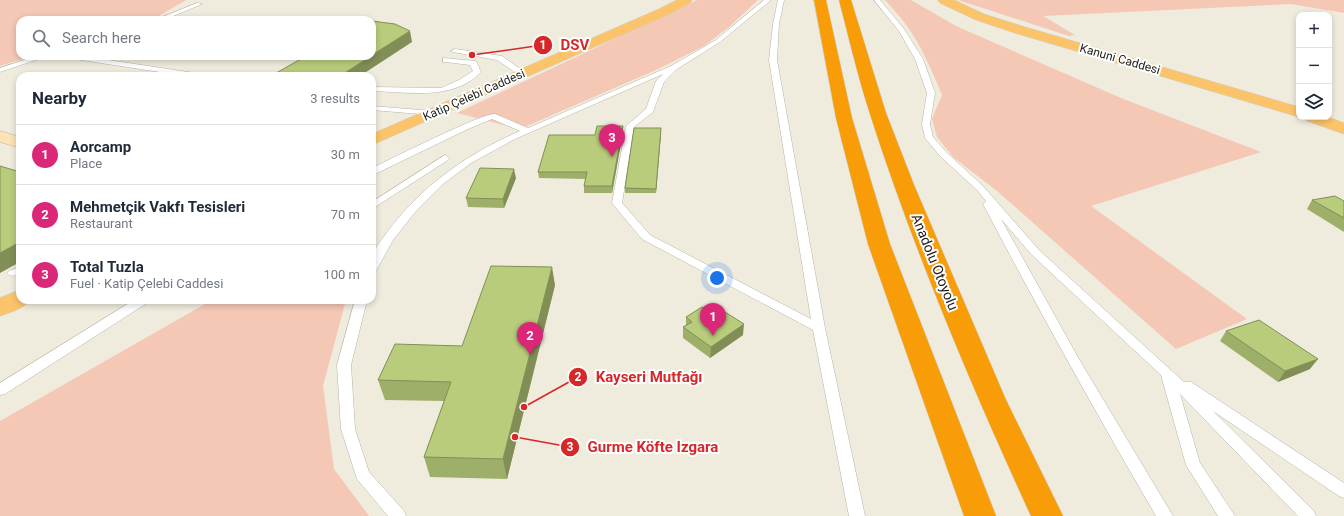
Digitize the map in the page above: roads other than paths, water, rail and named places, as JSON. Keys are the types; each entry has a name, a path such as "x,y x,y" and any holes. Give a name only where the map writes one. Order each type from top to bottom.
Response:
{"highway":[{"path":"820,0 844,118 879,244 980,516"},
{"name":"Anadolu Otoyolu","path":"845,0 878,113 904,185 992,400 1047,516"}],"main road":[{"name":"Katip Çelebi Caddesi","path":"376,138 663,12 686,0"},
{"name":"Kanuni Caddesi","path":"944,0 980,17 1013,28 1296,111"},
{"path":"1321,120 1344,129"}],"lane":[{"path":"376,254 400,222 426,195 467,162 511,138 674,66 718,41 768,0"},
{"path":"781,0 776,24 773,60 819,328 854,511"},
{"path":"878,0 902,30 919,59 931,93 926,124 929,138 944,156 980,188 1036,253 1167,373 1308,516"},
{"path":"168,16 199,4"},
{"path":"455,51 499,58 522,74"},
{"path":"0,70 31,60"},
{"path":"95,60 175,72"},
{"path":"376,89 442,90 462,82 477,72 473,63 446,60"},
{"path":"674,66 660,81 650,110 630,126 617,203 646,237 819,328"},
{"path":"376,108 432,113"},
{"path":"376,170 465,127 492,116 528,131"},
{"path":"376,203 444,158"},
{"path":"980,188 1024,272 1130,459 1166,516"},
{"path":"0,390 137,304"},
{"path":"360,304 344,365 348,429 362,475 398,516"},
{"path":"1167,373 1344,491"},
{"path":"1167,373 1193,465 1227,516"}],"place":[{"name":"DSV","path":"472,55"},
{"name":"Total Tuzla","path":"612,157"},
{"name":"Aorcamp","path":"713,336"},
{"name":"Mehmetçik Vakfı Tesisleri","path":"530,355"},
{"name":"Kayseri Mutfağı","path":"524,407"},
{"name":"Gurme Köfte Izgara","path":"515,437"}]}
